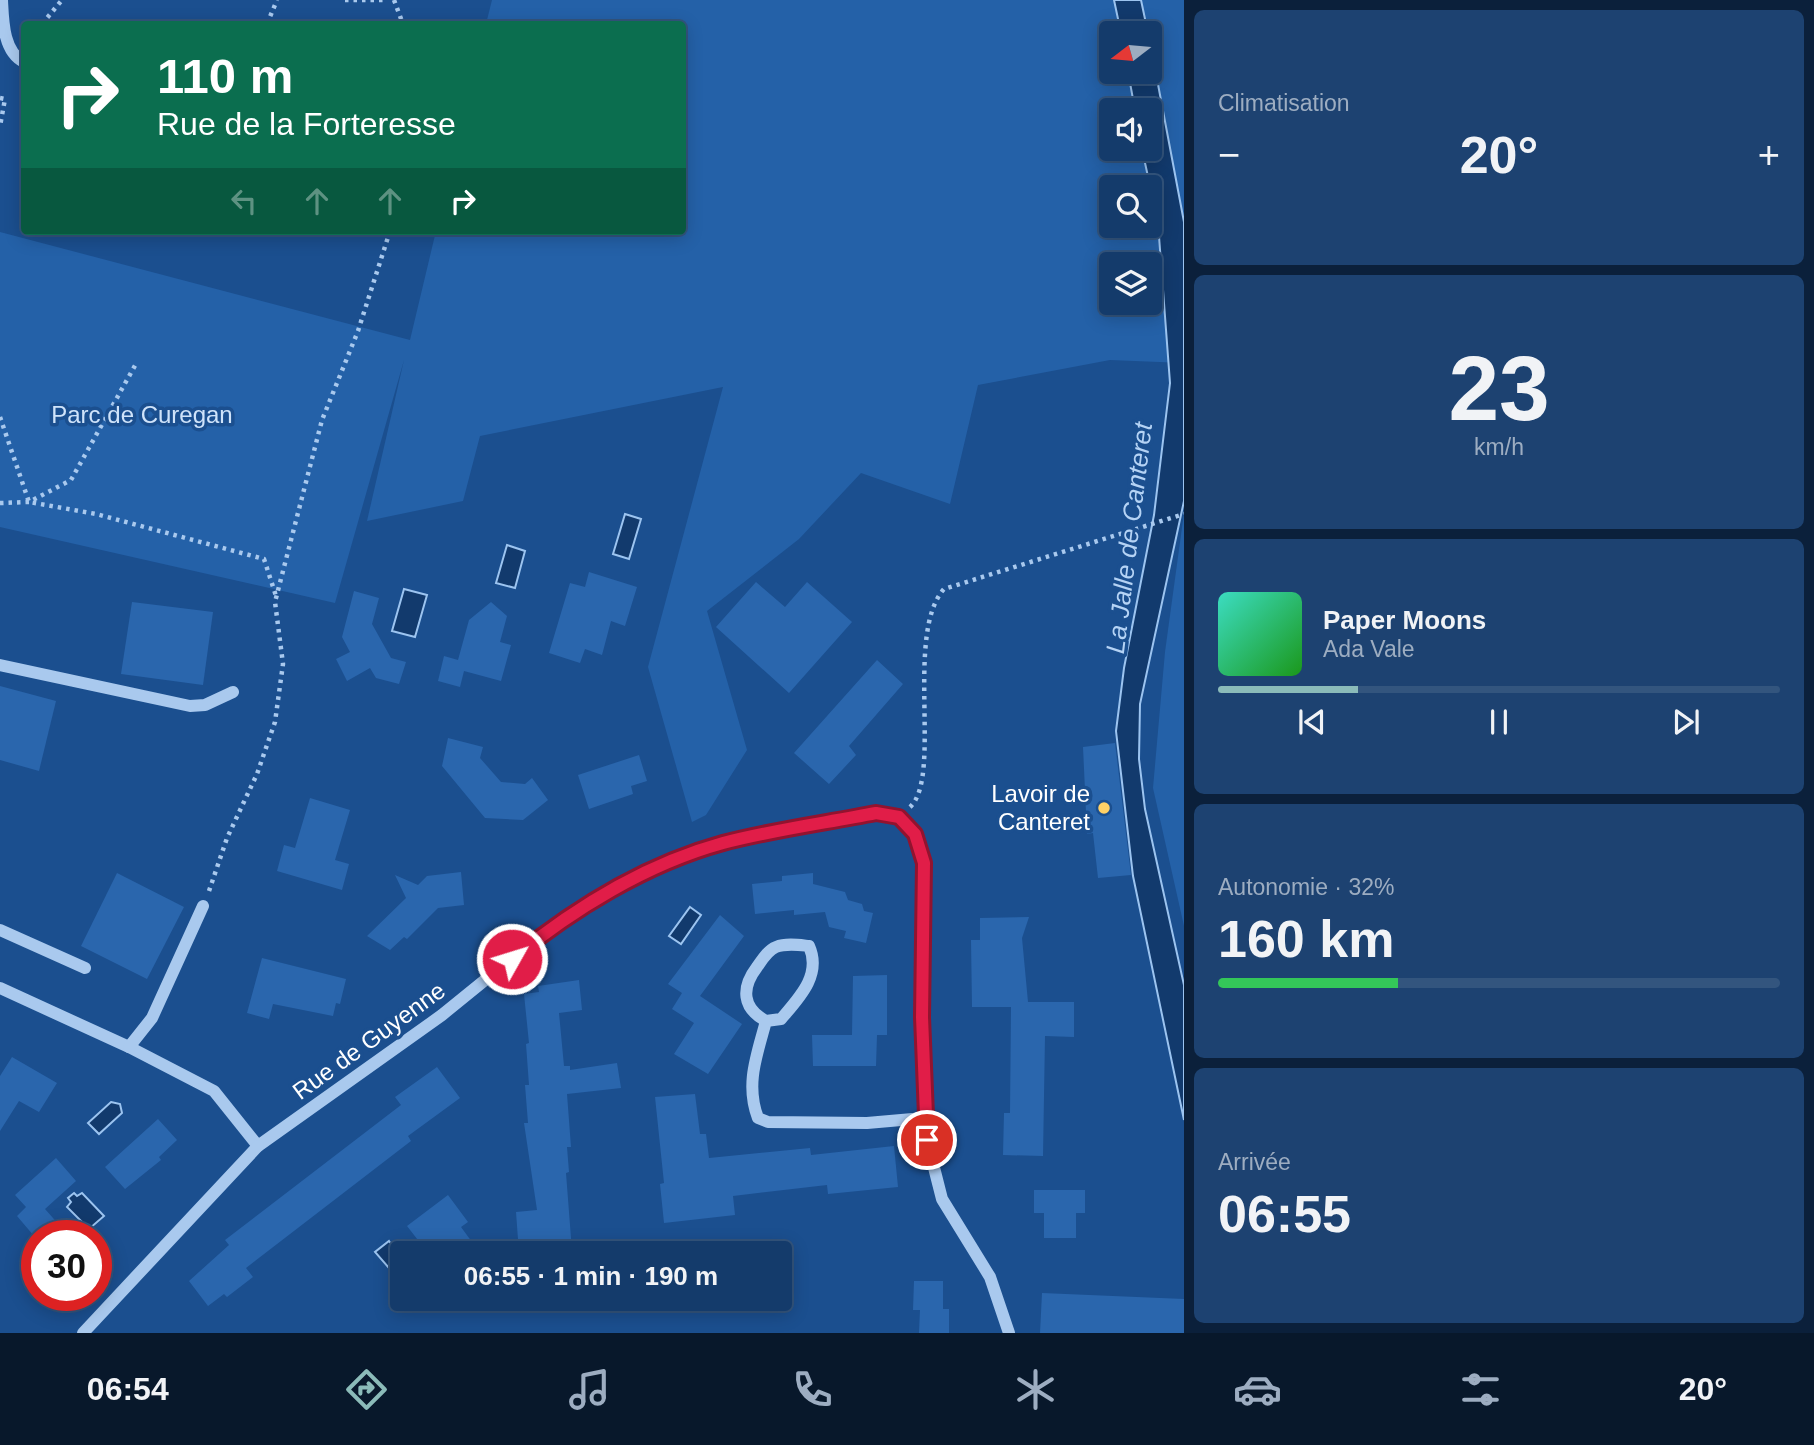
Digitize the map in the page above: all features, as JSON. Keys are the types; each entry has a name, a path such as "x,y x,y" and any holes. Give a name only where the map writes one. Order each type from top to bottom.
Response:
{"street":[{"path":"2,0 3,25 9,45 21,59"},
{"path":"0,664 190,706 205,705 233,692"},
{"name":"Rue de Guyenne","path":"83,1333 258,1146 442,1015 548,929 620,887 670,862 724,843 876,813 899,817"},
{"path":"899,817 915,834 924,863 924,1118 933,1171 942,1199 990,1277 1009,1333"},
{"path":"129,1047 152,1018 203,906"},
{"path":"0,930 85,968"},
{"path":"810,946 815,958 814,972 780,1019 766,1021 752,1014 745,998 748,978 765,955 776,947 810,946"},
{"path":"0,988 129,1047 214,1091 258,1146"},
{"path":"766,1021 751,1075 753,1105 758,1118 768,1122 867,1124 924,1118"}],"path":[{"path":"44,21 62,0"},
{"path":"268,21 277,0"},
{"path":"345,0 385,0"},
{"path":"394,0 402,21"},
{"path":"0,98 5,99 0,126"},
{"path":"276,597 322,420 358,331 389,235"},
{"path":"29,502 71,480 136,362"},
{"path":"0,417 29,502"},
{"path":"0,503 29,502 96,514 264,559 276,597 283,664 275,722 257,774 227,838 203,906"},
{"path":"899,817 914,803 923,772 925,649 930,615 936,598 944,589 1184,514"}],"green space":[{"name":"Parc de Curegan","path":"492,0 1184,0 1184,363 1110,360 978,385 950,504 861,473 799,539 707,611 747,750 706,815 692,822 648,667 723,387 480,436 463,501 367,521 404,360 335,603 0,527 0,232 410,340 435,235 686,235 686,21 487,21"},
{"path":"1184,513 1184,926 1153,788 1165,652"}],"shaded area":[{"path":"1114,0 1141,0 1145,21 1118,21"},
{"path":"1130,84 1158,84 1161,98 1133,98"},
{"path":"1162,106 1184,222 1184,501 1140,704 1139,759 1145,809 1184,985 1184,1120 1133,876 1116,731 1124,668 1154,515 1170,383 1159,238 1162,238 1162,175 1148,175 1145,161 1162,161"},
{"path":"625,514 641,519 629,559 613,554"},
{"path":"507,545 525,551 515,588 496,583"},
{"path":"404,589 427,595 415,637 392,631"},
{"path":"690,907 701,915 681,944 669,936"},
{"path":"111,1102 120,1104 122,1113 99,1134 88,1123"},
{"path":"74,1193 77,1196 82,1193 104,1216 99,1220 80,1220 67,1207 71,1202 68,1198"},
{"path":"389,1241 390,1269 375,1252"}],"building":[{"path":"589,572 637,587 625,626 611,621 602,655 585,649 580,663 549,653 570,583 585,587"},
{"path":"756,582 785,607 807,582 852,622 789,693 716,627"},
{"path":"354,591 379,598 372,624 391,658 406,662 399,684 376,678 370,668 347,681 336,659 350,652 342,637"},
{"path":"132,602 213,612 203,685 121,674"},
{"path":"491,602 507,616 500,642 511,645 501,681 464,671 460,687 438,681 444,656 458,660 469,620"},
{"path":"877,660 903,684 849,746 856,755 829,784 794,753"},
{"path":"0,686 56,701 39,771 0,760"},
{"path":"448,738 483,747 480,758 501,782 525,784 532,778 548,800 523,820 485,818 442,766"},
{"name":"Lavoir de Canteret","path":"1115,743 1131,875 1098,878 1093,833 1087,834 1083,747"},
{"path":"639,755 647,781 631,786 633,794 589,809 578,775"},
{"path":"310,798 350,810 335,860 349,864 342,890 277,871 284,845 295,848"},
{"path":"461,872 464,905 438,908 407,939 404,937 390,950 367,936 406,898 395,875 418,885 427,876"},
{"path":"117,873 184,907 147,979 81,946"},
{"path":"813,873 813,884 845,892 848,900 862,904 864,911 873,913 866,943 844,938 846,931 829,927 825,912 794,915 794,910 755,914 752,884 782,881 782,876"},
{"path":"720,915 744,936 700,996 742,1024 708,1074 674,1054 694,1023 672,1009 682,993 668,984"},
{"path":"1029,917 1022,938 1028,1002 1074,1002 1074,1037 1045,1036 1043,1156 1003,1155 1004,1113 1010,1113 1011,1007 972,1007 971,940 980,940 980,918"},
{"path":"262,958 346,979 340,1004 336,1003 333,1016 273,1004 269,1019 247,1013"},
{"path":"887,975 887,1035 877,1035 876,1066 813,1066 812,1035 852,1035 853,976"},
{"path":"579,980 582,1010 559,1013 564,1066 570,1066 570,1070 617,1063 621,1088 567,1094 571,1147 567,1147 569,1172 566,1173 571,1241 518,1241 516,1212 537,1210 524,1123 528,1123 525,1085 529,1085 526,1044 529,1043 524,994 539,992 538,986"},
{"path":"12,1057 57,1083 39,1112 19,1101 0,1131 0,1076"},
{"path":"437,1067 460,1098 408,1136 411,1141 246,1268 253,1277 227,1297 224,1294 208,1306 189,1281 229,1245 225,1240 401,1105 395,1097"},
{"path":"695,1094 700,1134 706,1134 709,1158 810,1148 811,1155 894,1146 898,1187 828,1194 827,1185 733,1196 735,1215 664,1223 660,1184 664,1183 655,1097"},
{"path":"158,1119 177,1140 159,1157 161,1160 125,1189 105,1167"},
{"path":"56,1158 76,1181 45,1209 55,1220 21,1221 17,1216 26,1207 15,1195"},
{"path":"1034,1190 1085,1190 1085,1213 1076,1213 1076,1238 1044,1238 1044,1213 1034,1213"},
{"path":"448,1195 468,1222 461,1227 471,1241 419,1241 407,1226"},
{"path":"914,1281 943,1281 943,1309 949,1309 949,1333 919,1333 920,1310 913,1310"},
{"path":"1042,1293 1184,1299 1184,1333 1040,1333"}],"place":[{"name":"Lavoir de Canteret","path":"1104,808"}],"route":[{"path":"512,959 548,929 620,887 700,850 876,813 899,817 915,834 924,863 922,1017 924,1118 927,1140"}],"water label":[{"name":"La Jalle de Canteret","path":"1129,538"}]}
